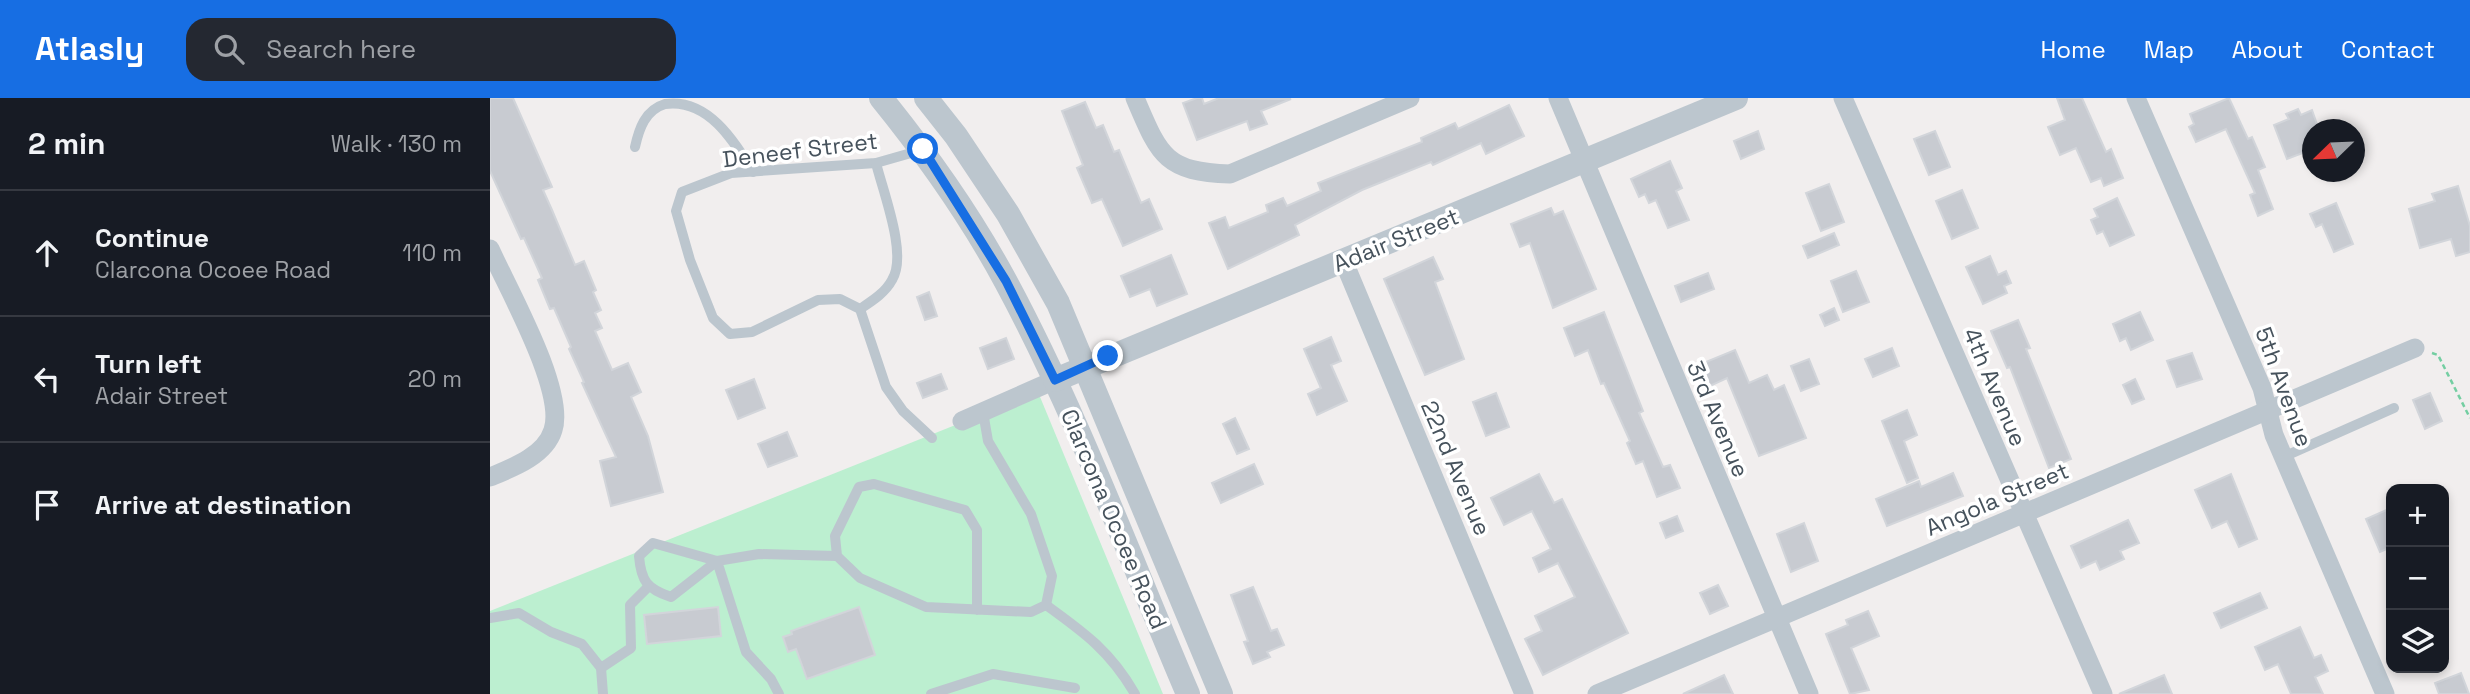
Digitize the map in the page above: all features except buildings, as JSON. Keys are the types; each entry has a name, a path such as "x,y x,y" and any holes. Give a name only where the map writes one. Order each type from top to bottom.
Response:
{"street":[{"name":"Clarcona Ocoee Road","path":"881,98 923,149 1006,281 1055,380 1188,694"},
{"name":"Clarcona Ocoee Road","path":"926,98 957,136 1008,214 1058,303 1221,694"},
{"path":"1135,98 1155,145 1171,161 1200,173 1230,174 1410,98"},
{"name":"3rd Avenue","path":"1558,98 1809,694"},
{"name":"Adair Street","path":"1055,380 1085,365 1343,262 1736,98"},
{"name":"4th Avenue","path":"1843,98 2103,694"},
{"name":"5th Avenue","path":"2136,98 2256,375 2283,457 2385,694"},
{"path":"490,249 549,379 557,407 553,432 536,454 490,477"},
{"name":"22nd Avenue","path":"1343,262 1524,694"},
{"name":"Angola Street","path":"1597,694 2415,348"},
{"path":"962,421 1055,380"}],"lane":[{"path":"635,147 639,131 656,107 676,101 695,104 714,118 753,172"},
{"name":"Deneef Street","path":"860,309 840,299 818,300 752,332 730,334 713,318 690,260 676,211 682,192 731,173 876,163 923,149"},
{"path":"876,163 899,254 894,279 879,296 860,309 886,387 903,411 932,438"},
{"path":"2283,457 2394,408"},
{"path":"983,412 988,441 1031,514 1052,576 1046,606"},
{"path":"977,610 977,530 965,510 874,484 859,487 835,536 837,556 860,578 926,607 977,610 1031,612 1046,606"},
{"path":"717,561 671,597 648,587 641,578 639,556 653,543 717,561 759,554 837,556"},
{"path":"717,561 746,652 771,680 779,694"},
{"path":"601,668 631,648 630,605 648,587"},
{"path":"1046,606 1094,639 1122,671 1135,694"},
{"path":"490,618 519,613 551,632 582,644 601,668 603,694"},
{"path":"931,694 993,674 1075,688"}],"path":[{"path":"2415,348 2438,355 2470,418"}],"green space":[{"path":"1038,392 1163,694 490,694 490,611"}],"route":[{"path":"923,149 1006,281 1055,380 1108,356"}]}
